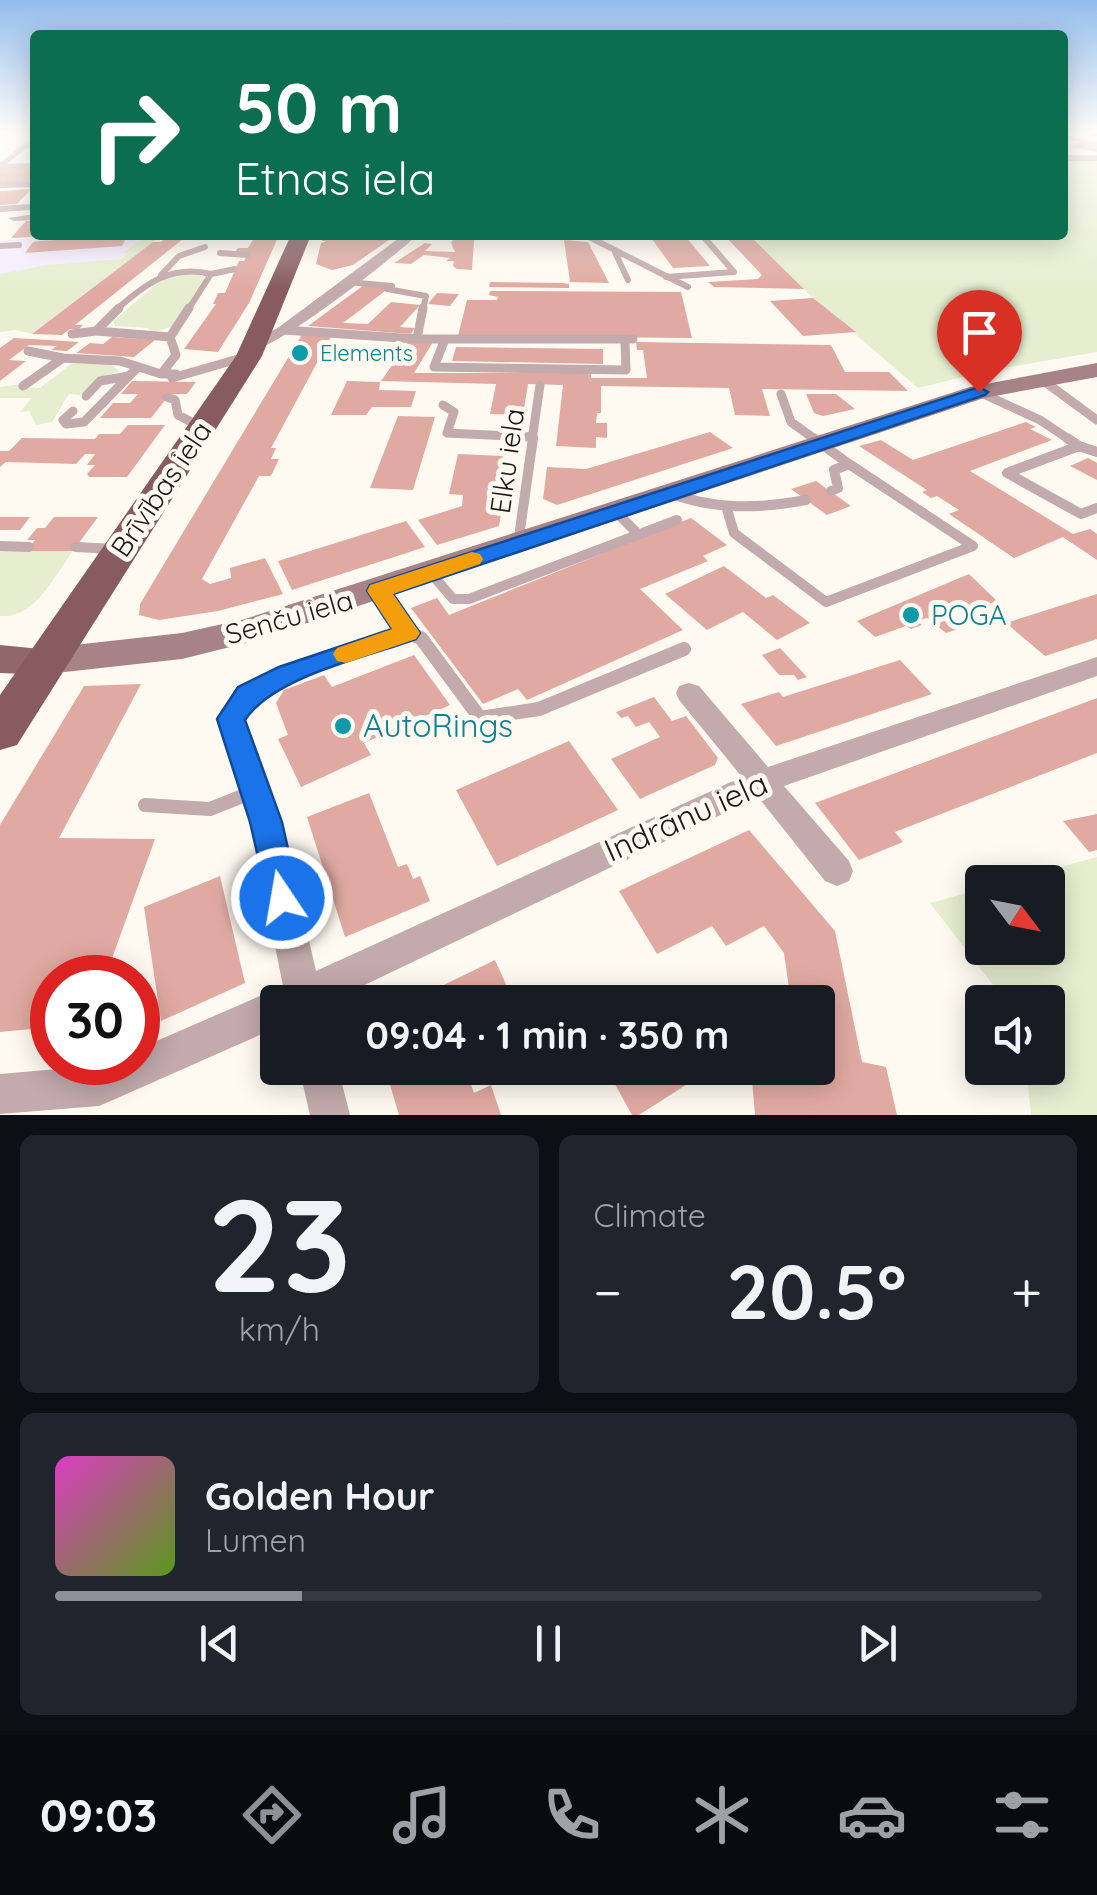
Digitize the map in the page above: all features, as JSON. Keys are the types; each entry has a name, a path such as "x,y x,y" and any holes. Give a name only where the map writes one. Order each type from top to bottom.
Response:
{"highway":[{"name":"Brīvības iela","path":"0,732 252,352 278,320 300,240"}],"main road":[{"name":"Senču iela","path":"47,662 182,646 250,630 615,511 673,506 821,442 979,392 1097,370"},
{"path":"0,659 47,662"}],"street":[{"path":"0,186 30,184"},
{"path":"18,213 30,216"},
{"path":"278,320 350,284 405,240"},
{"path":"278,320 322,300"},
{"name":"Indrānu iela","path":"330,985 763,781 1097,666"},
{"path":"689,694 837,871"},
{"path":"260,807 291,985"},
{"name":"Indrānu iela","path":"0,1094 99,1086 260,1017"},
{"path":"324,1085 330,1115"}],"lane":[{"path":"18,213 30,199"},
{"path":"0,209 18,213"},
{"path":"0,219 30,209"},
{"path":"596,240 688,287"},
{"path":"666,277 734,272 706,240"},
{"path":"0,246 19,244"},
{"path":"96,331 179,256 206,247"},
{"path":"614,250 628,280"},
{"path":"220,253 247,254"},
{"path":"161,275 180,270 211,274 235,269"},
{"path":"170,337 211,274"},
{"path":"350,284 400,287"},
{"path":"387,290 426,296 422,306 423,328 417,339"},
{"path":"278,320 417,339 445,339 629,340 626,370 434,367 445,339"},
{"path":"72,334 96,331 170,337"},
{"path":"161,374 176,355 170,337"},
{"path":"28,351 120,362 133,372"},
{"path":"86,396 100,381 133,372 173,378 252,352"},
{"path":"23,386 63,358"},
{"path":"73,410 63,420 76,425 92,415 133,372"},
{"path":"1041,379 1097,420"},
{"name":"Elku iela","path":"518,544 540,384"},
{"path":"979,392 1097,452"},
{"path":"728,509 734,533 826,602 973,546 791,422 781,394"},
{"path":"167,398 174,400 178,415 203,428"},
{"path":"443,405 454,412 447,434 533,438"},
{"path":"1080,446 1006,473 1080,514 1097,508"},
{"path":"831,491 838,488 834,470 848,464"},
{"path":"431,573 453,599 469,599 638,534 673,506 692,502 728,509 762,509 806,500"},
{"path":"615,511 638,534"},
{"path":"0,546 29,547"},
{"path":"76,548 120,549"},
{"path":"379,591 407,633 421,638 480,718 538,708 684,649"},
{"path":"145,805 260,807 231,719 247,694 288,674 407,633"}],"shaded area":[{"path":"148,240 121,259 46,265 0,274 0,241"}],"green space":[{"path":"1068,184 1097,184 1097,352 992,370 918,388 813,298 754,240 1068,240"},
{"path":"142,240 155,240 32,334 0,332 0,274 46,265 121,259 128,254 124,252"},
{"path":"194,273 204,277 204,283 174,326 152,333 148,328 115,326 113,321 166,276"},
{"path":"72,363 109,364 120,371 97,379 81,395 69,394 52,422 36,425 29,411 20,412 32,398 0,398 0,387 21,384 20,387 40,388"},
{"path":"0,551 73,551 33,603 24,611 0,616"},
{"path":"1097,857 1097,1115 1031,1115 1028,1085 1065,1085 1065,985 993,985 978,965 1065,965 1065,866"},
{"path":"965,894 965,949 930,903"}],"building":[{"path":"30,189 17,204 0,205 0,191"},
{"path":"26,221 30,221 30,237 11,238"},
{"path":"125,240 122,246 25,253 33,242"},
{"path":"182,240 75,325 83,325 79,329 62,335 32,334 153,242"},
{"path":"253,240 277,240 249,303 218,352 184,349 216,304 218,293 225,293 239,261 244,261 248,254 235,252 248,248"},
{"path":"389,240 353,265 332,270 316,264 321,243 326,241 322,241"},
{"path":"474,240 472,270 457,269 454,261 446,261 450,258 424,255 411,264 394,263 425,243 432,244 425,251 455,252 451,243"},
{"path":"564,240 588,242 609,283 570,282"},
{"path":"653,240 688,240 710,266 673,268"},
{"path":"729,240 754,240 804,289 714,287 708,282 758,279 762,275"},
{"path":"490,282 563,283 569,284 569,288 489,287"},
{"path":"364,285 389,288 343,323 368,324 391,302 420,305 400,327 415,328 411,334 308,326"},
{"path":"490,291 681,292 692,338 458,336 467,300 497,300 498,297 489,295"},
{"path":"437,293 459,294 450,306 428,304"},
{"path":"813,298 856,332 803,336 770,301"},
{"path":"303,333 332,335 271,448 276,448 271,459 279,459 271,476 259,476 202,579 210,584 231,578 230,568 265,558 283,594 218,611 159,620 139,615 140,604"},
{"path":"112,337 155,340 134,357 76,353 90,343 103,344"},
{"path":"14,338 79,342 67,351 51,350 57,346 29,345 9,360 26,361 0,381 0,348"},
{"path":"409,341 433,342 414,373 591,373 591,378 647,378 643,350 637,350 636,342 831,345 845,372 889,372 908,391 762,389 770,416 735,415 729,388 601,386 601,413 597,413 596,423 607,423 607,438 596,437 596,448 556,446 563,385 528,384 523,415 490,414 496,384 381,381"},
{"path":"456,347 603,349 603,364 452,361"},
{"path":"132,381 196,382 187,394 170,394 151,418 100,418 113,403 130,403 138,394 121,394"},
{"path":"347,381 380,382 379,390 416,391 411,407 372,407 366,415 331,415"},
{"path":"806,394 836,394 855,409 823,416 814,413"},
{"path":"398,416 435,417 413,490 370,488"},
{"path":"1026,422 1036,427 1030,429 1052,440 970,471 1073,534 1090,529 1097,534 1097,560 1063,537 1014,558 949,514 959,510 937,496 931,498 922,492 927,490 859,446 881,440 913,460"},
{"path":"128,425 165,425 127,477 89,477 87,474 95,465 87,465 95,454 85,454 76,464 6,462 0,467 0,451 9,451 22,438 95,439 99,434 120,434"},
{"path":"710,432 733,448 557,505 543,499 547,467 586,469"},
{"path":"458,454 503,456 497,496 504,497 499,526 437,545 418,520 462,506 463,495 449,494"},
{"path":"1088,458 1097,463 1097,480 1070,466"},
{"path":"816,481 851,506 827,515 791,489"},
{"path":"0,517 30,517 20,530 0,530"},
{"path":"54,517 98,517 73,551 26,551 35,540 27,540"},
{"path":"691,518 727,545 703,556 708,561 640,589 683,630 527,700 518,689 483,704 411,608 437,598 449,615"},
{"path":"406,521 425,547 292,590 278,561"},
{"path":"724,566 766,598 773,595 810,623 777,640 743,612 707,630 665,594"},
{"path":"969,574 997,601 962,614 957,609 949,613 964,627 946,633 927,618 917,621 922,625 875,637 857,621"},
{"path":"1097,594 1097,639 1045,656 1006,623"},
{"path":"780,648 807,677 798,680 794,675 779,675 762,655"},
{"name":"AutoRings","path":"414,655 450,705 364,743 371,755 301,787 278,739 288,735 276,703 284,690 324,675 332,687"},
{"path":"900,660 932,694 776,746 741,704 779,692 783,697"},
{"path":"141,684 59,838 155,839 113,955 30,955 30,1029 0,1032 0,825 84,686"},
{"path":"654,697 672,721 686,716 718,758 715,765 640,799 611,759 660,737 649,722 636,727 628,716 621,718 616,712"},
{"path":"1097,698 1097,753 895,832 903,842 859,860 815,803"},
{"path":"569,741 618,810 497,866 456,790"},
{"path":"369,793 398,867 407,864 413,879 420,876 430,901 345,937 307,817"},
{"path":"1097,814 1097,850 1089,852 1063,821"},
{"path":"749,830 835,931 862,1062 886,1067 897,1115 755,1115 752,1085 835,1085 835,985 789,985 784,953 764,926 726,946 712,926 657,954 619,891"},
{"path":"220,876 245,983 161,1021 160,955 151,955 144,907"},
{"path":"495,960 506,985 444,985"},
{"path":"390,1085 471,1085 474,1093 491,1085 501,1115 399,1115"},
{"path":"615,1085 686,1085 639,1115 632,1115"}],"slow traffic":[{"path":"346,654 407,633 379,591 472,559"}],"place":[{"name":"Elements","path":"300,353"},
{"name":"POGA","path":"911,615"},
{"name":"AutoRings","path":"343,726"}],"route":[{"path":"282,898 266,822 231,719 247,694 288,674 407,633 379,591 979,392"}]}
